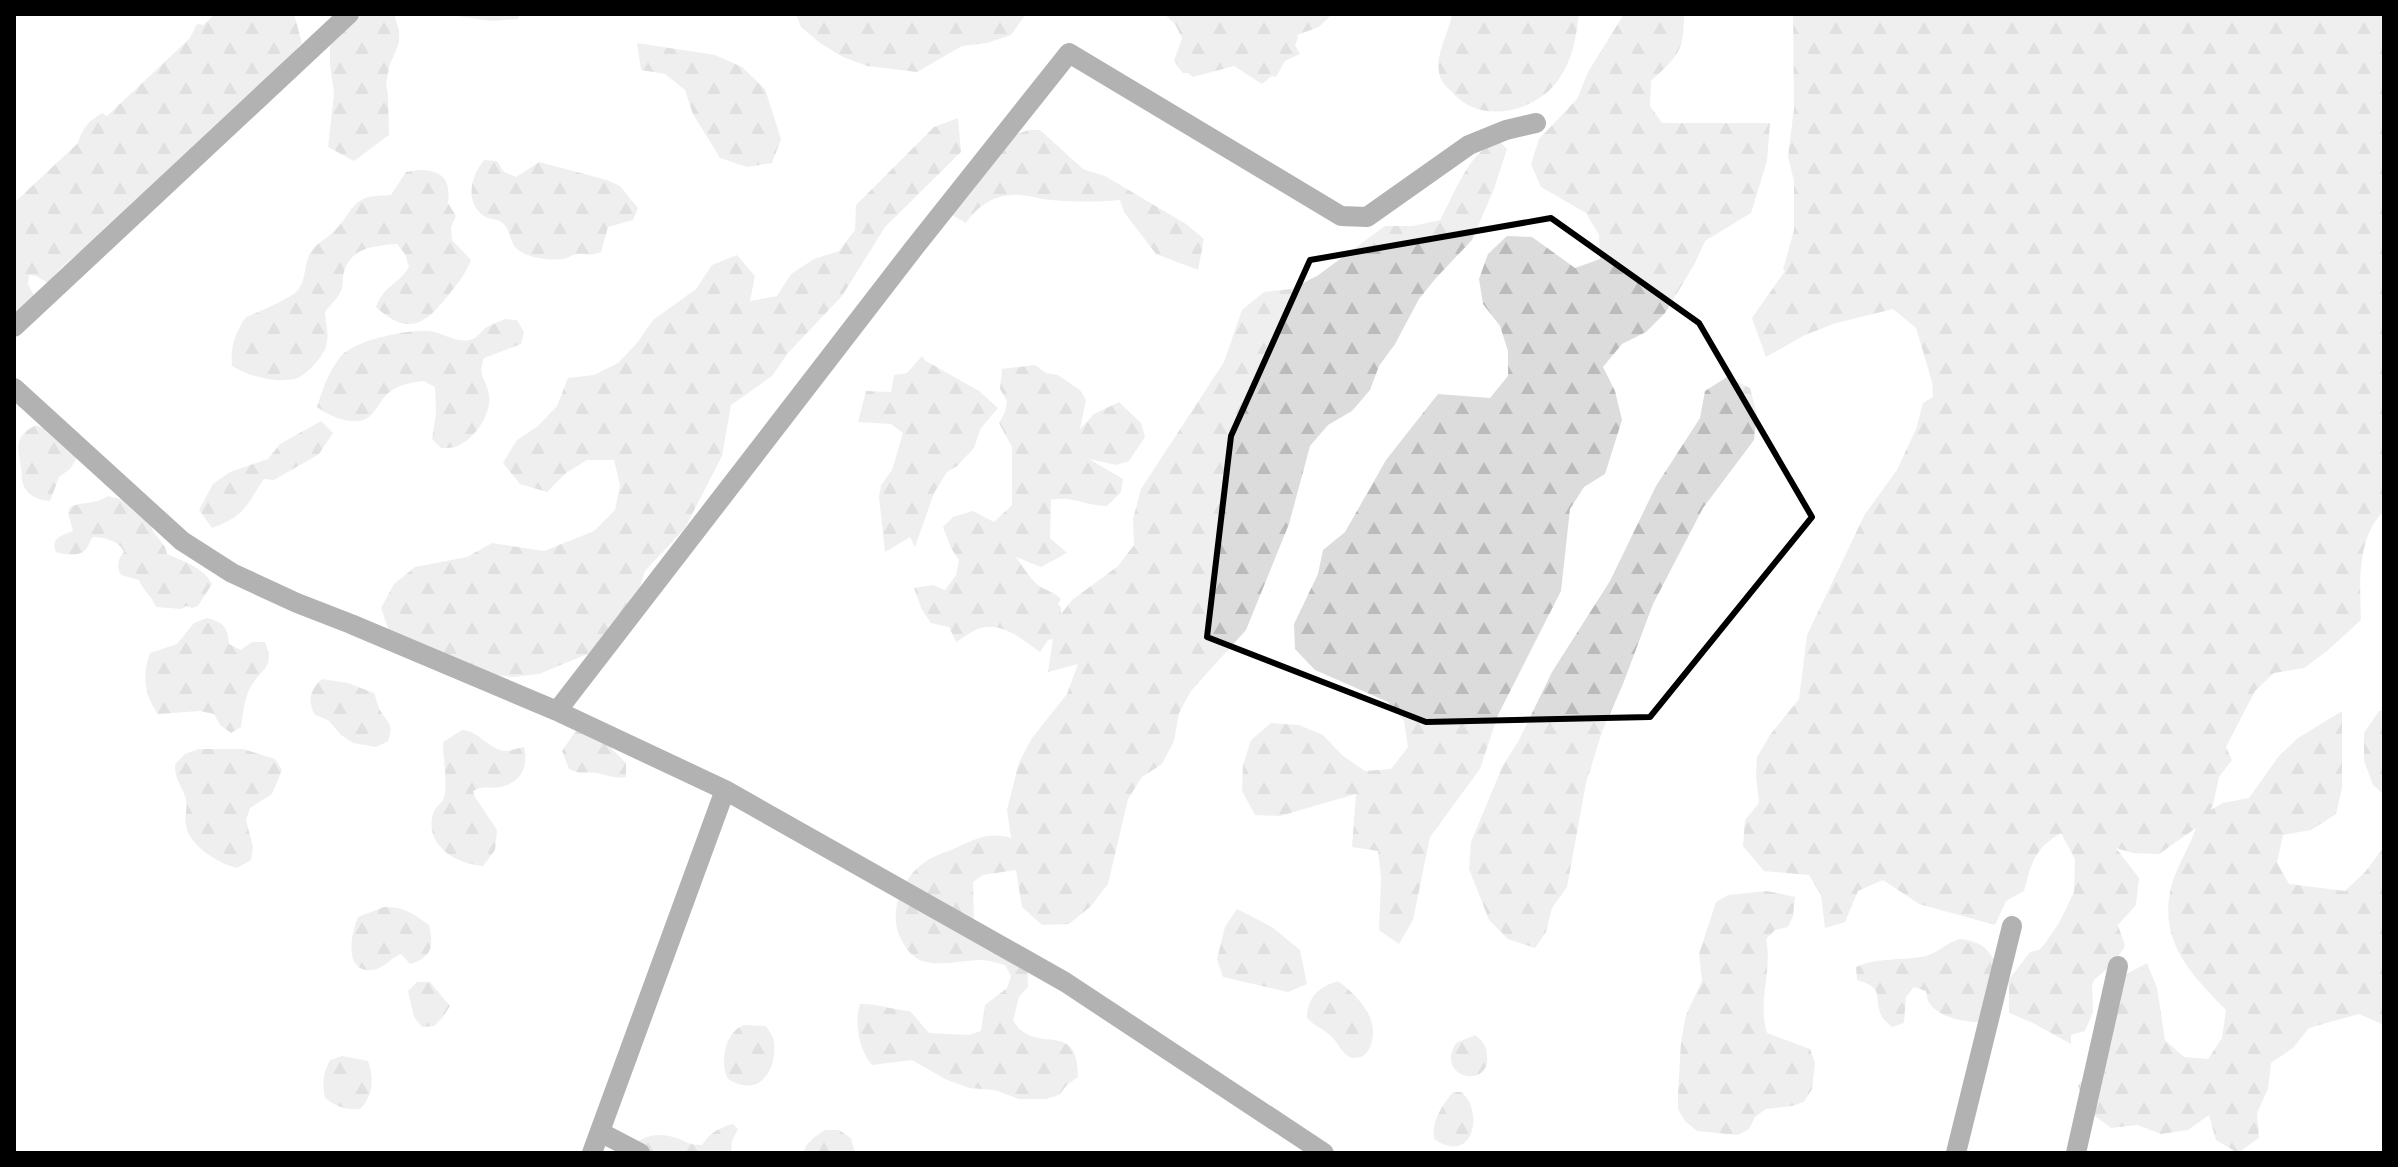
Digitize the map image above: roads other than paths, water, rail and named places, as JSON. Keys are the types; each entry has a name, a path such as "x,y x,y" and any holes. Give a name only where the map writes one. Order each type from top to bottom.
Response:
{"street":[{"path":"14,327 349,14"},
{"path":"557,711 914,248 1069,53 1341,216 1367,217 1469,145 1506,130 1536,123"},
{"path":"14,388 182,541 232,573 557,711 725,790 1065,982 1324,1153"},
{"path":"592,1153 725,790"},
{"path":"1956,1153 2012,926"},
{"path":"2076,1153 2118,966"},
{"path":"600,1132 640,1153"}]}
